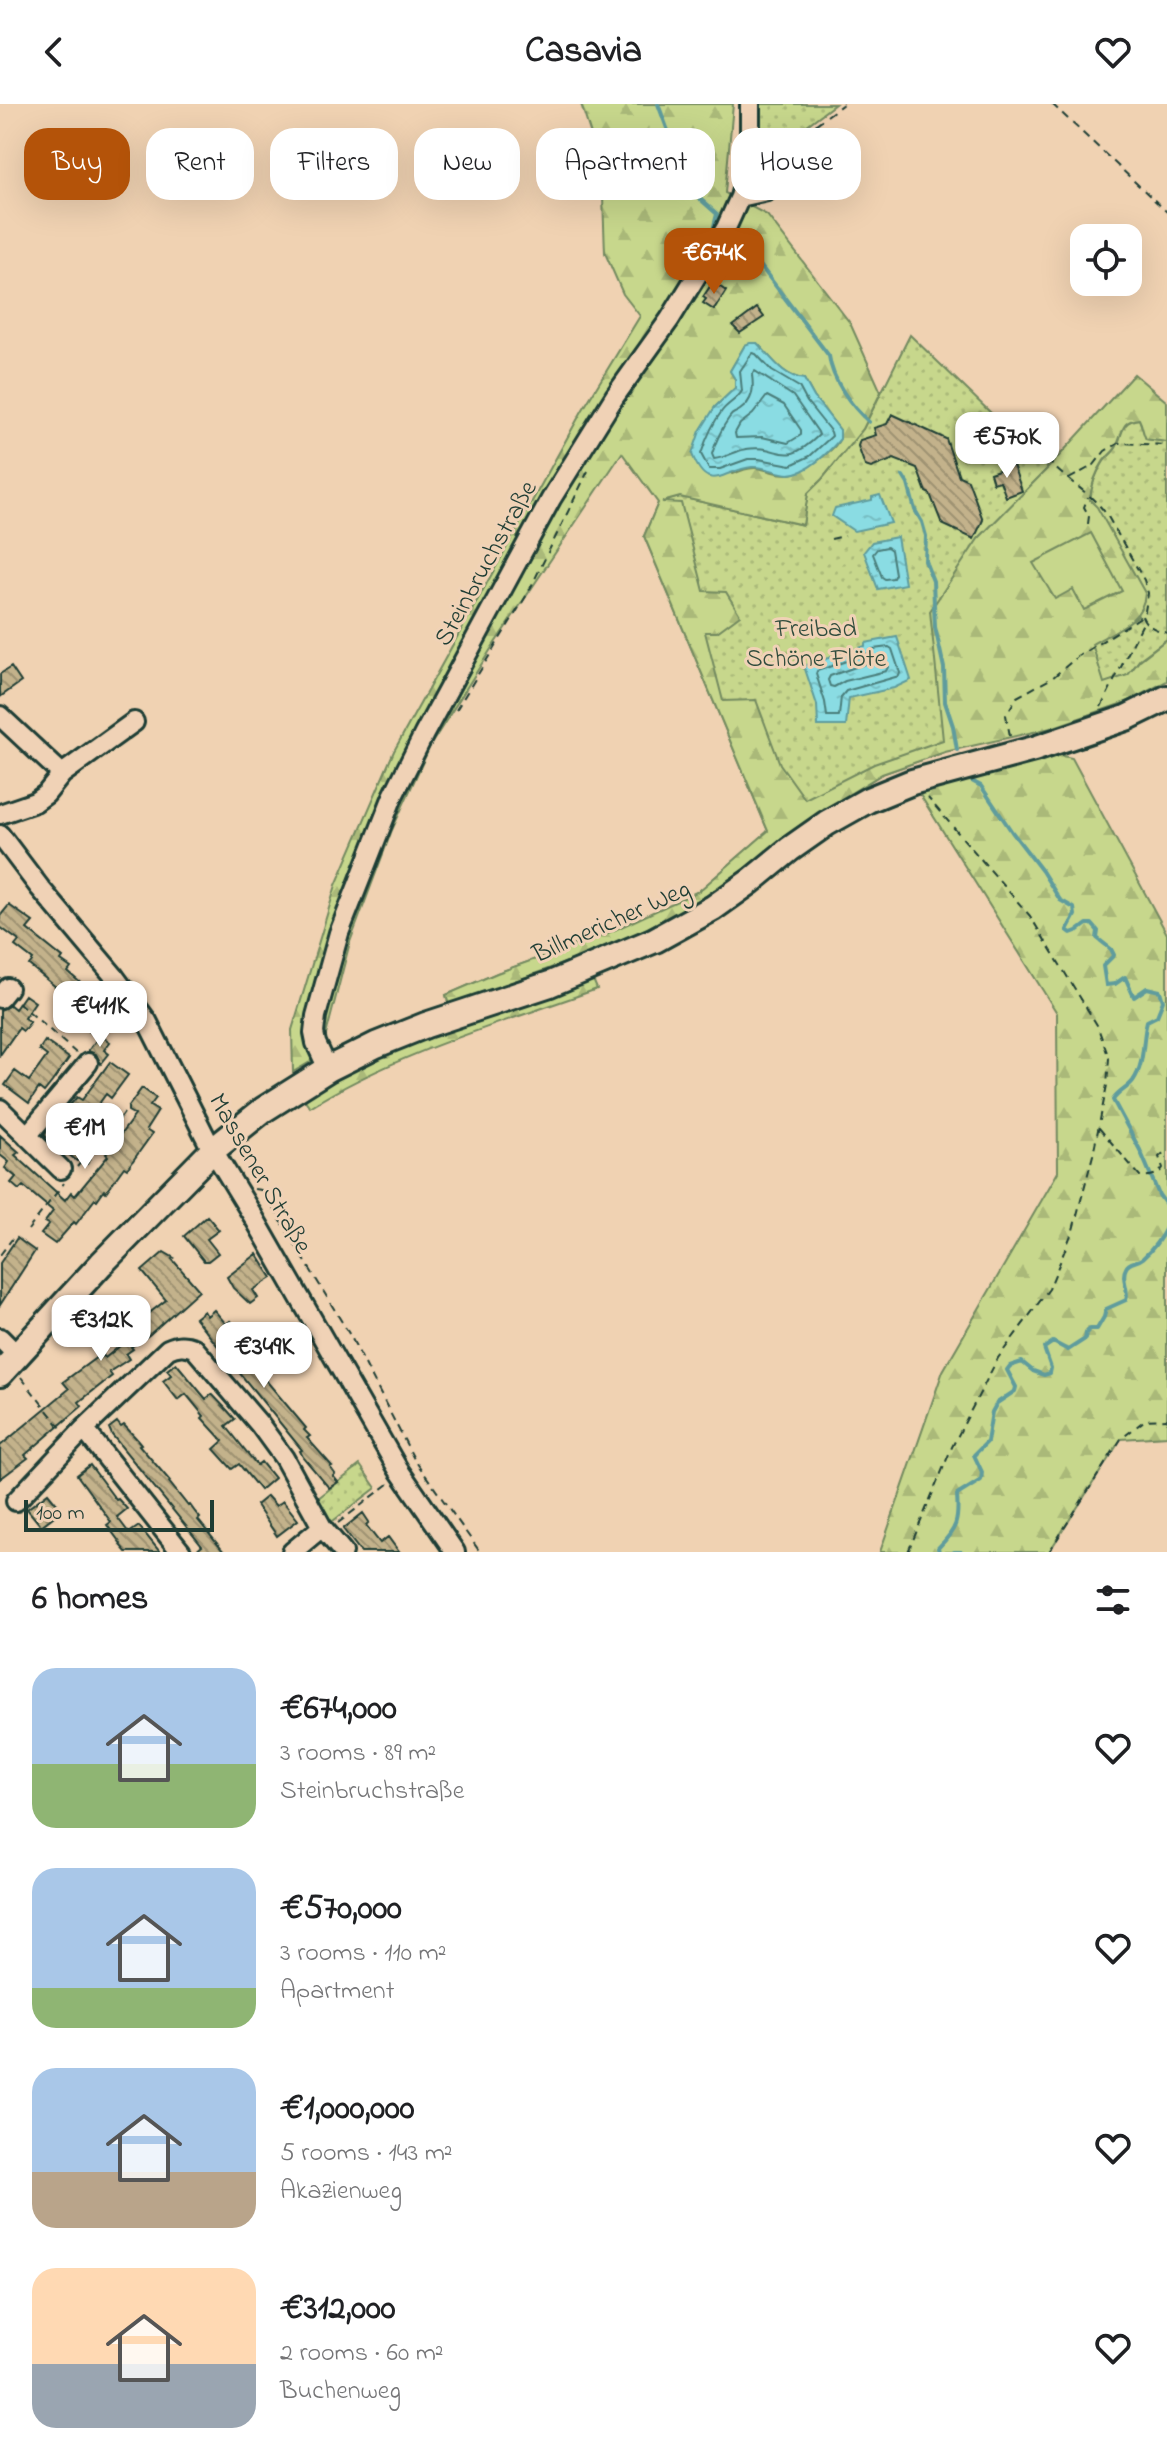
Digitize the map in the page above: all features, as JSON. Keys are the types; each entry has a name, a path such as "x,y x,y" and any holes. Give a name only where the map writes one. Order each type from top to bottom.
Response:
{"main road":[{"name":"Billmericher Weg","path":"9,1360 213,1150 263,1110 328,1069 426,1025 550,984 655,940 713,908 827,823 868,800 912,782 1034,749 1126,718 1167,698"}],"street":[{"name":"Steinbruchstraße","path":"750,104 750,128"},
{"name":"Steinbruchstraße","path":"328,1069 316,1043 316,1016 339,933 393,796 551,499 615,396 707,261 739,200"},
{"path":"0,716 62,774"},
{"path":"0,814 35,802 62,774 134,722"},
{"name":"Massener Straße","path":"0,835 142,1014 213,1150 398,1469 455,1552"},
{"path":"27,1136 88,1063"},
{"path":"0,1109 65,1173"},
{"path":"16,1501 78,1435 168,1349 188,1345 194,1348 260,1425 284,1458 322,1527 343,1552"},
{"path":"78,1435 181,1552"},
{"path":"292,1552 322,1527"}],"path":[{"path":"807,128 843,104"},
{"path":"1052,104 1167,212"},
{"path":"1067,480 1094,465 1105,451 1119,443 1167,445"},
{"path":"1013,745 1006,715 1017,697 1052,678 1077,657 1142,615 1148,593 1144,580 1107,515 1046,458"},
{"path":"456,710 528,593 588,470"},
{"path":"1088,524 1089,516 1084,507 1089,496"},
{"path":"831,539 845,536"},
{"path":"1142,615 1144,621 1167,633"},
{"path":"1100,707 1144,621"},
{"path":"908,1552 952,1447 998,1358 1049,1289 1073,1230 1107,1085 1109,1058 1097,1025 1030,916 912,782"},
{"path":"4,993 15,999 88,1063"},
{"path":"28,1230 65,1173 82,1161 86,1165 124,1113"},
{"path":"1098,1127 1140,1176 1148,1177 1161,1172 1163,1168 1159,1157 1167,1150"},
{"path":"251,1188 261,1190 266,1196 351,1337 414,1459 480,1552"},
{"path":"0,1255 12,1239"},
{"path":"9,1360 78,1435"},
{"path":"1049,1552 1121,1439 1145,1420 1167,1419"},
{"path":"322,1527 331,1528 391,1482 398,1469 414,1459"}],"green space":[{"path":"581,104 733,104 725,193 731,196 731,200 738,200 767,215 850,323 881,392 863,429 808,493 803,525 680,497 662,502 681,503 704,591 726,592 740,615 717,632 705,632 723,701 756,700 780,764 805,799 874,764 943,740 930,611 978,539 1134,374 1167,402 1167,442 1146,439 1139,419 1128,422 1115,449 1098,471 1090,500 1097,507 1145,593 1134,618 1092,644 1104,683 1128,675 1140,660 1167,639 1167,681 1129,701 1051,728 945,752 882,774 814,816 706,898 614,945 449,1005 446,995 608,933 699,891 768,831 644,536 658,503 622,453 430,746 392,830 350,942 326,1035 310,1062 293,1072 292,1030 336,885 394,751 582,411 640,316 623,294 605,253 603,200 715,200 715,128 589,128","holes":["757,343 790,374 804,379 840,430 835,446 808,466 790,474 758,468 733,474 692,454 715,407 735,388 735,379 730,371 745,345"]},
{"path":"756,104 835,104 803,128 757,128"},
{"name":"Freibad Schöne Flöte","path":"910,335 1048,468 978,539 945,752 882,774 814,816 706,898 519,980 449,1005 446,995 608,933 699,891 768,831 644,536 658,503 680,497 803,525 808,493 863,429"},
{"path":"1139,419 1146,439 1167,442 1167,639 1140,659 1128,675 1103,684 1092,644 1138,616 1090,500 1092,485 1104,461 1116,448 1125,426"},
{"path":"1091,533 1122,591 1084,610 1073,589 1055,599 1033,563"},
{"path":"1034,749 1072,758 1167,934 1167,1436 1121,1439 1049,1552 880,1552 943,1371 1058,1172 1057,1013 912,782"},
{"path":"591,975 597,989 414,1055 378,1070 310,1107 302,1096 350,1066"},
{"path":"360,1465 376,1488 329,1524 317,1499"}],"water":[{"path":"757,343 784,370 804,379 840,430 840,439 817,461 796,473 752,467 710,477 698,467 692,454 700,431 715,407 735,388 735,379 730,371 745,345"},
{"path":"880,495 891,523 854,531 832,516 835,508 872,500 872,497"},
{"path":"897,537 905,584 878,589 864,552 872,542"},
{"path":"897,637 911,680 894,688 849,698 846,726 818,726 817,705 804,666 865,646 865,643"}],"building":[{"path":"713,282 726,291 714,310 703,303 706,299 703,297"},
{"path":"757,308 764,317 740,333 733,326"},
{"path":"892,414 946,439 959,476 968,480 983,520 974,539 942,524 917,468 894,459 871,468 865,466 858,446 860,440 876,435 874,428 887,424"},
{"path":"1013,465 1022,491 1006,497 1000,481 993,483 990,473"},
{"path":"11,667 21,682 0,697 0,674"},
{"path":"9,905 33,922 27,929 63,958 61,961 71,968 68,972 91,992 86,998 111,1016 96,1036 86,1029 90,1025 75,1014 77,1010 61,998 63,995 57,988 29,965 33,960 15,946 19,941 0,927 0,916"},
{"path":"25,995 35,1002 24,1018 30,1022 23,1031 19,1028 0,1055 0,1010 10,1005 15,1009"},
{"path":"100,1035 110,1042 104,1050 109,1054 101,1064 96,1054 88,1051"},
{"path":"45,1041 69,1058 44,1092 39,1088 29,1103 5,1085 15,1071 29,1081 47,1056 39,1050"},
{"path":"110,1062 128,1075 111,1098 106,1094 88,1119 86,1117 79,1126 75,1123 64,1139 83,1153 77,1161 44,1135 77,1097 82,1100"},
{"path":"142,1088 156,1098 150,1106 158,1111 146,1130 152,1134 127,1169 124,1167 106,1192 104,1190 95,1199 76,1224 74,1222 55,1244 41,1234 49,1224 45,1222 53,1211 23,1186 19,1190 11,1183 16,1177 5,1168 9,1162 0,1155 0,1135 19,1152 15,1155 65,1200 71,1192 75,1196 108,1156 106,1154 135,1115 128,1111 128,1107"},
{"path":"207,1216 219,1230 207,1239 218,1253 204,1261 184,1236"},
{"path":"17,1238 35,1251 0,1305 0,1263"},
{"path":"164,1252 174,1258 199,1290 131,1347 133,1349 126,1354 129,1359 109,1372 112,1376 79,1402 82,1406 25,1455 28,1458 0,1479 0,1446 69,1389 63,1382 97,1357 103,1355 105,1358 121,1345 115,1337 166,1300 142,1271"},
{"path":"257,1254 272,1278 253,1290 258,1298 250,1304 233,1288 227,1277"},
{"path":"214,1310 226,1324 230,1321 248,1343 245,1346 257,1361 253,1365 306,1428 304,1430 310,1436 307,1438 332,1466 333,1476 338,1482 329,1488 195,1318 204,1311 207,1316"},
{"path":"176,1363 206,1399 212,1394 235,1419 226,1426 257,1465 261,1462 274,1478 260,1490 239,1464 232,1469 214,1449 223,1441 186,1394 178,1400 163,1381 171,1375 167,1370"},
{"path":"117,1422 121,1427 124,1425 141,1444 224,1552 195,1552 202,1546 112,1435 109,1428"},
{"path":"90,1465 116,1500 127,1509 117,1517 129,1533 139,1526 160,1552 126,1552 120,1545 107,1525 111,1522 77,1475"},
{"path":"48,1493 62,1510 41,1526 27,1509"},
{"path":"267,1496 276,1506 283,1501 298,1520 277,1536 256,1505"},
{"path":"363,1513 369,1522 366,1525 380,1543 388,1537 399,1552 361,1552 343,1529"}],"waterway":[{"path":"658,104 674,147 701,183 703,192 699,198 717,214 714,226"},
{"path":"740,239 829,356 843,392 869,422"},
{"path":"903,476 926,536 925,561 933,581 935,627 944,668 945,702 957,750"},
{"path":"968,779 981,786 1060,900 1074,908 1075,915 1067,930 1071,933 1092,924 1098,931 1097,938 1111,949 1114,955 1103,966 1106,985 1115,984 1125,977 1134,997 1147,988 1160,991 1163,1001 1157,1016 1147,1021 1137,1074 1113,1100 1167,1206"},
{"path":"939,1552 938,1548 955,1524 957,1495 981,1480 982,1472 974,1455 987,1442 992,1412 997,1403 1015,1391 1007,1370 1022,1362 1033,1371 1044,1375 1050,1373 1044,1348 1053,1342 1068,1350 1085,1339 1090,1329 1097,1329 1106,1309 1126,1300 1124,1272 1127,1266 1141,1260 1167,1226"},
{"path":"954,1552 962,1552"}]}
